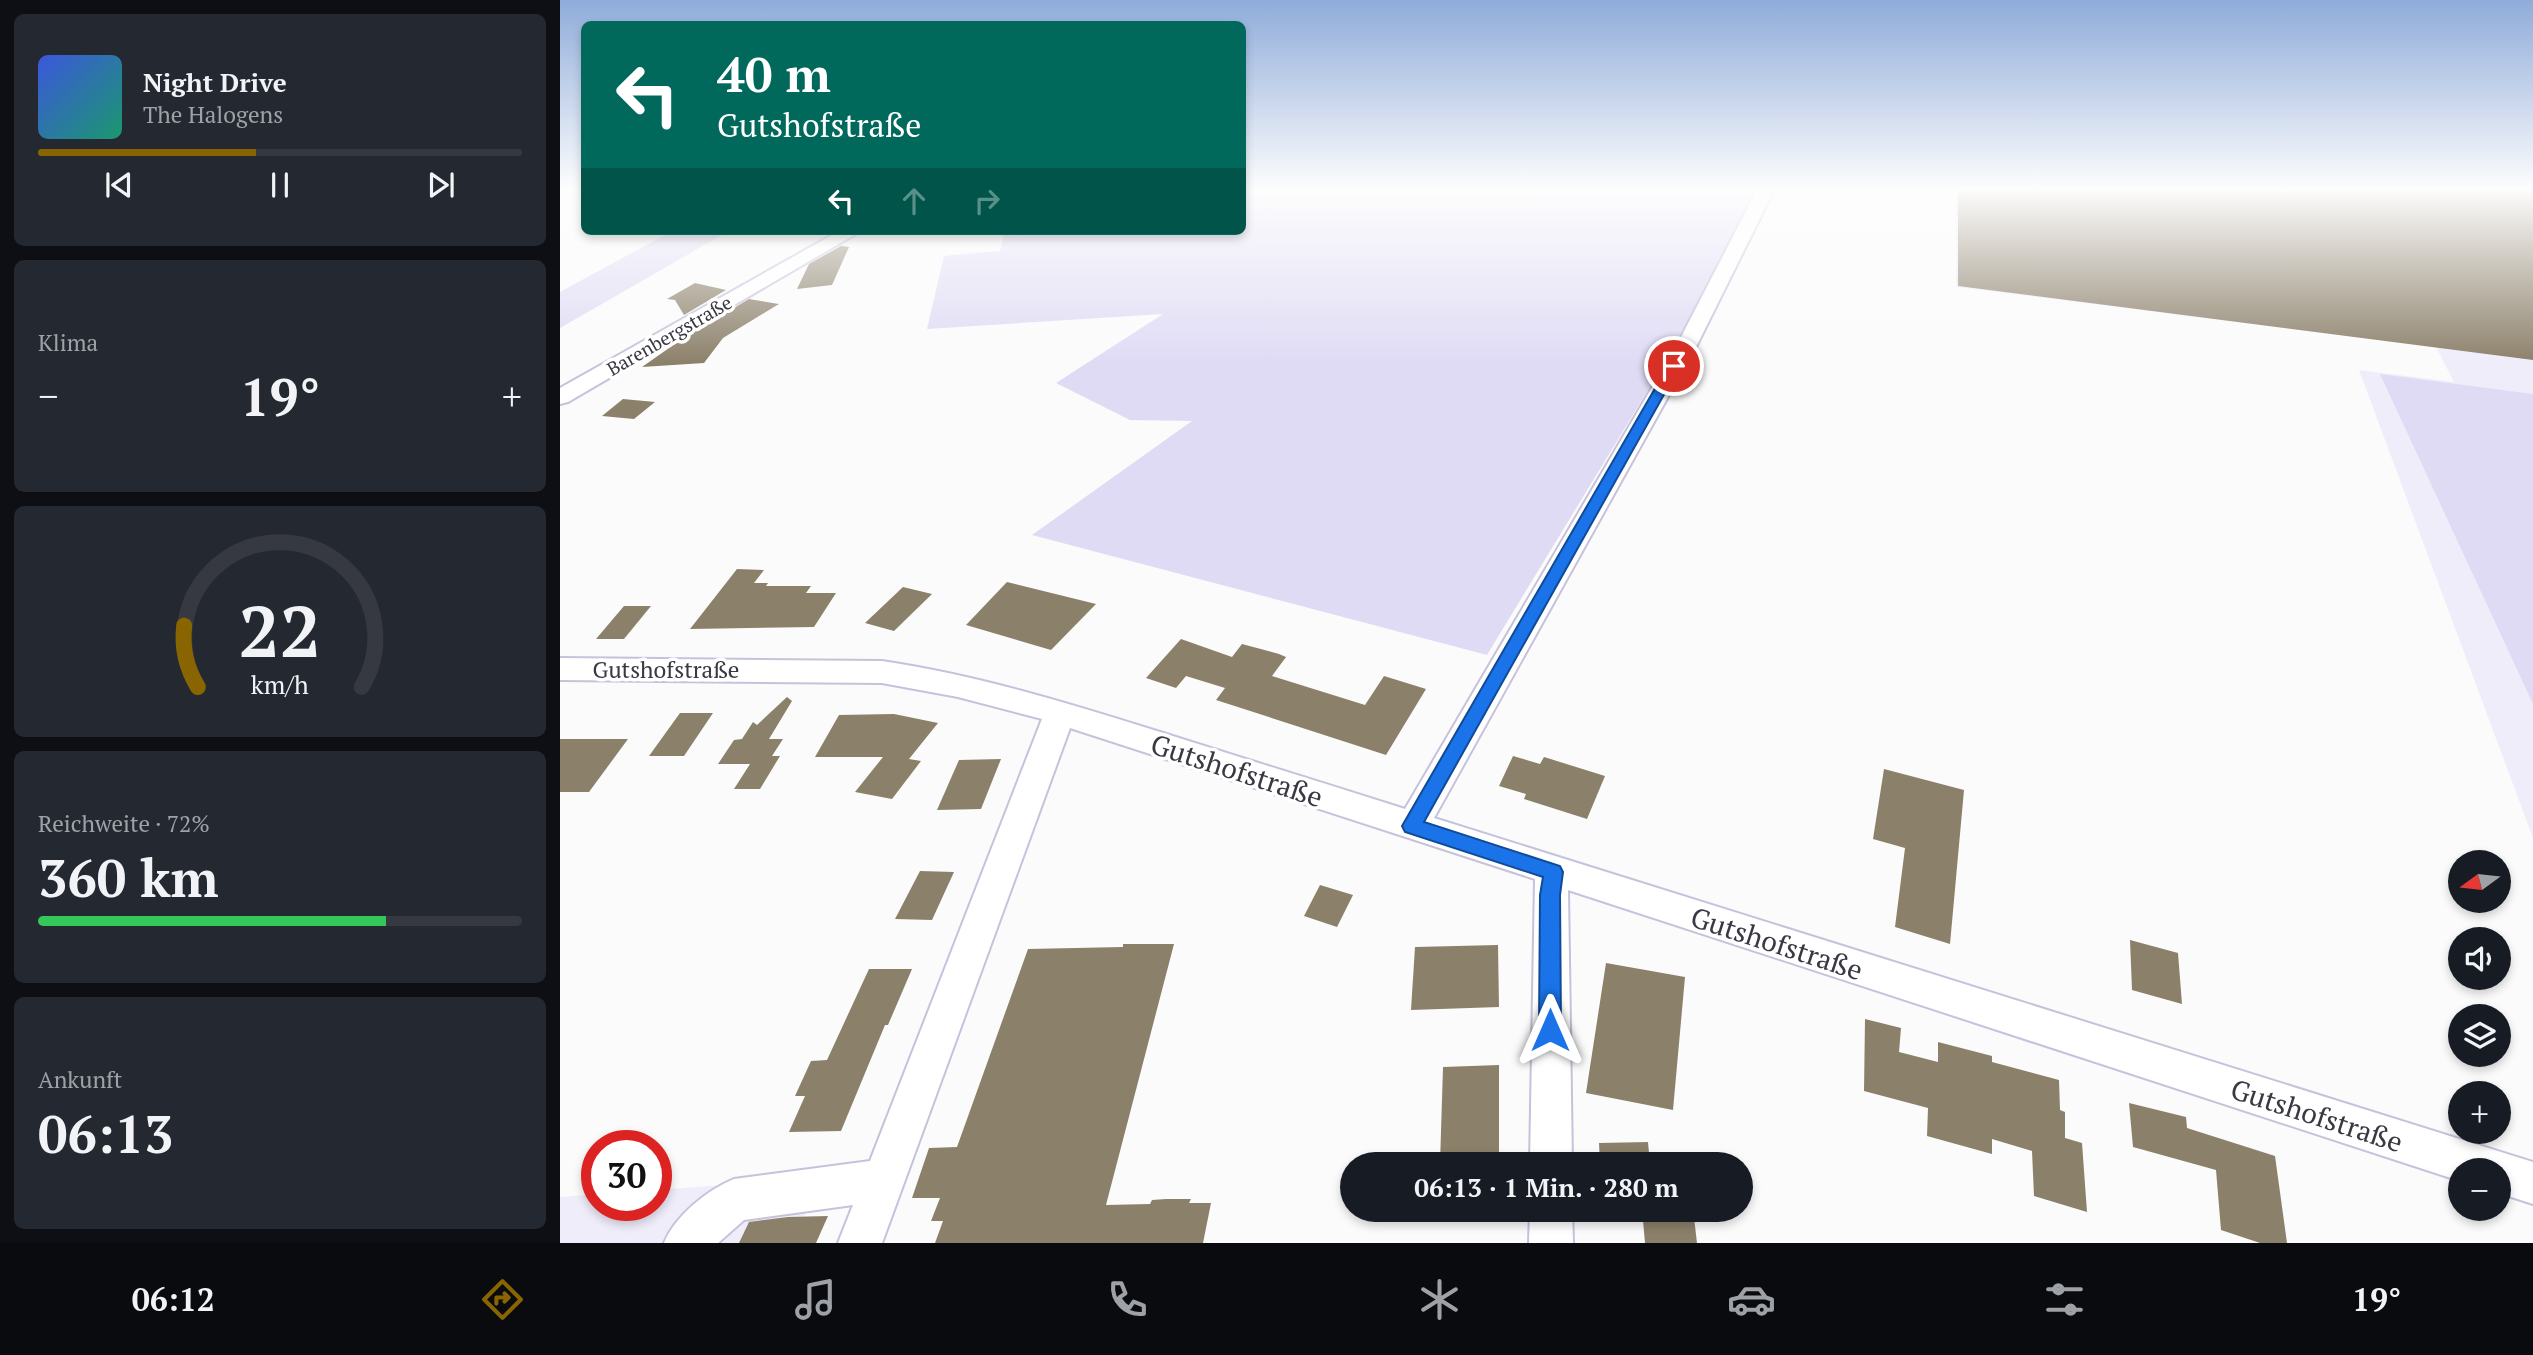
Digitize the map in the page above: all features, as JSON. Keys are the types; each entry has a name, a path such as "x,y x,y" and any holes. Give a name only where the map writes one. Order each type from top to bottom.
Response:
{"street":[{"name":"Barenbergstraße","path":"560,397 822,248"},
{"path":"1412,826 1688,343 1736,248"},
{"name":"Gutshofstraße","path":"560,669 882,673 933,679 1060,713 2453,1158"},
{"path":"860,1243 1060,713"},
{"path":"1550,1152 1550,895 1553,872"},
{"path":"2511,1176 2533,1183"},
{"path":"686,1243 734,1200 884,1180"},
{"path":"1551,1222 1551,1243"}],"shaded area":[{"path":"641,248 699,248 560,328 560,292"},
{"path":"1001,248 1726,248 1676,344 1487,655 1032,535 1192,421 1130,420 1056,383 1163,314 927,329 944,256 1000,251"},
{"path":"1956,248 2533,248 2533,838 2359,370 2454,382 2436,347 1956,287"},
{"path":"2380,374 2533,394 2533,704"},
{"path":"820,1178 793,1243 560,1243 560,1197 581,1195 581,1221 672,1221 672,1189"}],"building":[{"path":"837,248 849,248 832,285 797,289 809,264"},
{"path":"1958,248 2533,248 2533,360 1958,286"},
{"path":"695,283 726,290 684,315 675,300 667,299"},
{"path":"749,299 779,304 723,338 704,363 642,367 679,341"},
{"path":"623,399 655,402 634,419 602,416"},
{"path":"737,569 764,570 754,583 768,583 766,586 811,586 806,593 836,593 814,627 690,629"},
{"path":"1007,582 1096,604 1051,650 966,625"},
{"path":"903,587 932,594 894,631 865,623"},
{"path":"624,606 651,606 624,639 596,639"},
{"path":"1181,639 1232,657 1242,644 1279,654 1286,657 1272,676 1365,705 1384,676 1426,689 1386,755 1216,700 1225,688 1186,676 1176,688 1146,678"},
{"path":"787,697 792,701 769,739 783,739 772,756 780,756 760,789 734,789 750,764 718,764 734,740 742,739 753,722 757,725"},
{"path":"680,713 713,713 684,756 649,756"},
{"path":"894,714 938,723 909,759 921,761 892,799 855,792 883,757 815,757 839,715"},
{"path":"560,739 628,739 589,792 560,792"},
{"path":"1513,756 1540,764 1544,757 1605,776 1587,819 1524,799 1526,794 1499,786"},
{"path":"1001,759 981,809 937,810 959,760"},
{"path":"1884,769 1964,790 1950,944 1895,927 1905,848 1873,839"},
{"path":"920,871 954,872 932,920 895,919"},
{"path":"1320,885 1353,895 1337,927 1304,916"},
{"path":"2130,940 2178,953 2182,1004 2132,990"},
{"path":"1123,944 1174,944 1106,1205 1150,1204 1152,1200 1166,1199 1191,1199 1189,1203 1211,1203 1203,1243 935,1243 943,1221 931,1221 940,1198 912,1198 929,1148 957,1147 1028,949 1123,947"},
{"path":"1498,945 1499,1007 1411,1010 1415,947"},
{"path":"1606,963 1685,977 1673,1110 1586,1093"},
{"path":"869,969 912,969 888,1025 885,1025 841,1131 789,1132 805,1096 795,1096 811,1061 827,1060"},
{"path":"1865,1019 1901,1028 1899,1052 1938,1062 1938,1042 1992,1056 1992,1062 2059,1080 2060,1110 2065,1112 2065,1138 2082,1143 2087,1212 2034,1196 2032,1151 1992,1139 1992,1154 1927,1136 1928,1108 1864,1091"},
{"path":"1499,1065 1499,1152 1440,1152 1443,1067"},
{"path":"2129,1103 2186,1117 2187,1128 2275,1156 2287,1243 2260,1243 2221,1230 2216,1170 2133,1147"},
{"path":"1648,1142 1649,1152 1599,1152 1599,1143"},
{"path":"828,1216 816,1243 739,1243 749,1222"},
{"path":"1643,1222 1695,1222 1697,1243 1645,1243"}],"route":[{"path":"1550,1030 1550,895 1553,872 1412,826 1674,366"}]}
